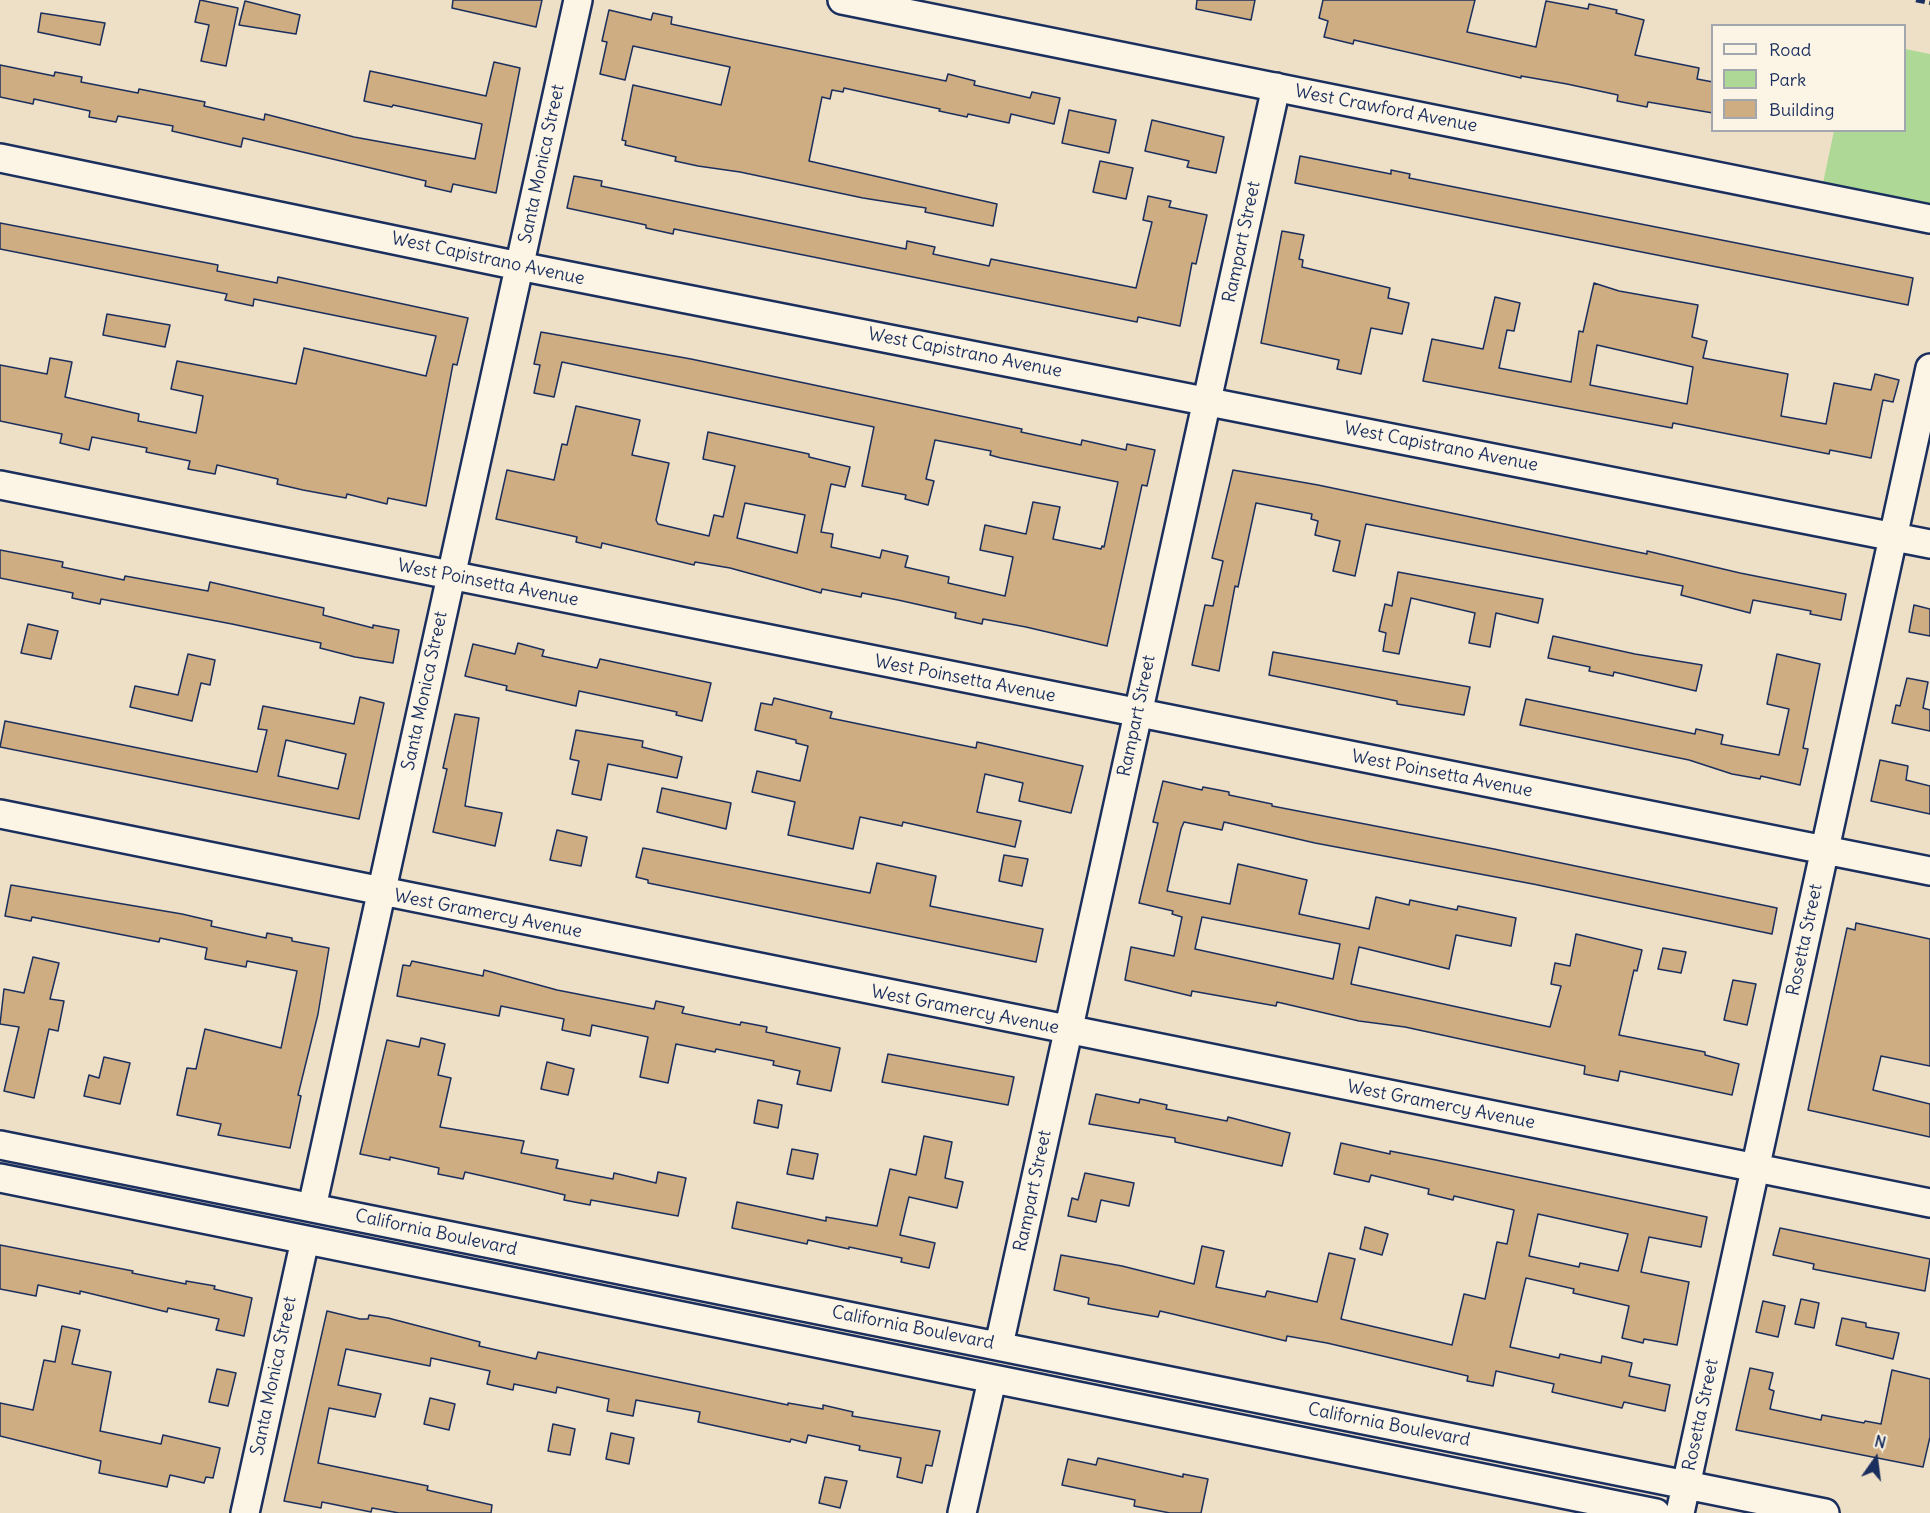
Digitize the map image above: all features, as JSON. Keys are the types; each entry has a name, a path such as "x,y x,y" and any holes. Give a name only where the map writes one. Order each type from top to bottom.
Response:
{"street":[{"name":"Santa Monica Street","path":"312,1207 578,0"},
{"name":"West Crawford Avenue","path":"842,0 1930,219"},
{"name":"Rampart Street","path":"999,1345 1276,87"},
{"name":"West Capistrano Avenue","path":"0,158 519,266 1930,544"},
{"name":"Rosetta Street","path":"1680,1513 1930,368"},
{"name":"West Poinsetta Avenue","path":"0,485 1930,871"},
{"name":"West Gramercy Avenue","path":"0,814 381,893 1930,1203"},
{"name":"California Boulevard","path":"0,1145 1825,1513"},
{"name":"California Boulevard","path":"0,1178 647,1311 1656,1513"},
{"path":"304,1240 324,1235 326,1222 312,1207"},
{"name":"Santa Monica Street","path":"244,1513 304,1240"},
{"path":"647,1311 653,1278"},
{"path":"962,1513 992,1380 1015,1372 1017,1363 999,1345"},
{"path":"1338,1449 1344,1417"}],"green space":[{"path":"1906,49 1930,54 1930,204 1823,183 1834,132 1906,132"}],"building":[{"path":"200,0 238,8 226,66 201,61 209,25 195,22"},
{"path":"453,0 542,0 536,27 452,8"},
{"path":"1197,0 1255,0 1251,20 1196,9"},
{"path":"1323,0 1475,0 1467,32 1536,47 1546,1 1588,9 1589,4 1617,10 1616,13 1644,20 1635,55 1699,68 1697,79 1711,82 1711,113 1648,102 1647,107 1617,101 1618,95 1567,84 1521,76 1521,78 1354,40 1353,44 1324,37 1328,21 1319,18"},
{"path":"245,1 300,15 296,34 239,25"},
{"path":"609,10 651,20 653,13 672,17 671,24 946,81 948,74 975,81 974,85 1030,98 1032,92 1060,98 1054,124 1011,114 1009,123 968,114 967,117 844,88 843,92 832,90 830,99 822,97 809,161 997,204 993,226 925,212 926,208 675,161 676,157 625,145 626,141 622,140 633,85 721,105 730,67 633,46 625,80 600,74 607,42 602,41"},
{"path":"41,13 105,23 100,45 38,32"},
{"path":"494,62 520,68 496,193 453,184 451,192 425,186 426,181 243,138 241,147 172,131 173,126 118,116 116,122 89,117 90,111 34,99 33,104 0,97 0,65 54,76 55,72 82,77 81,82 138,93 139,89 205,102 204,106 264,120 265,114 354,137 475,159 482,124 364,101 370,71 486,96"},
{"path":"1069,110 1116,120 1109,153 1062,143"},
{"path":"1152,120 1224,137 1216,173 1187,167 1189,161 1145,151"},
{"path":"1300,156 1391,174 1391,170 1410,174 1409,178 1913,278 1908,305 1295,183"},
{"path":"1100,161 1133,168 1126,199 1093,192"},
{"path":"574,176 602,181 601,186 906,249 907,241 935,247 933,254 989,266 991,259 1136,288 1152,222 1143,220 1148,196 1171,201 1169,207 1207,215 1196,264 1192,263 1180,326 1138,317 1137,322 674,229 673,234 646,228 646,225 567,208"},
{"path":"0,223 218,265 217,271 277,283 278,277 468,318 457,365 453,364 426,506 388,498 387,504 347,494 346,498 303,490 277,484 278,479 217,465 215,474 188,469 190,461 146,452 147,448 92,437 89,450 60,443 62,434 0,421 0,365 47,374 50,358 72,362 65,397 139,414 138,421 196,433 203,396 171,389 177,361 296,384 304,348 426,376 436,336 254,299 253,306 225,300 227,294 0,249"},
{"path":"1282,231 1304,235 1299,259 1303,260 1302,267 1390,288 1388,298 1409,303 1402,334 1371,328 1361,374 1337,369 1339,360 1261,343"},
{"path":"1594,283 1619,291 1698,305 1692,337 1707,341 1703,358 1788,374 1781,416 1826,424 1834,383 1871,390 1875,374 1899,380 1893,402 1883,400 1871,458 1830,450 1829,454 1673,423 1672,428 1423,381 1432,339 1483,349 1495,297 1520,303 1514,331 1507,330 1499,368 1571,382 1579,331 1583,332","holes":["1597,345 1693,367 1687,404 1590,385"]},
{"path":"107,314 170,325 165,347 103,335"},
{"path":"541,332 691,359 1022,429 1021,432 1081,445 1082,440 1126,450 1127,444 1155,450 1147,486 1142,485 1107,646 983,619 982,624 955,618 956,613 862,593 861,597 822,589 821,593 730,568 695,562 694,565 602,543 601,548 576,542 577,537 496,519 507,470 554,480 562,444 567,445 576,406 640,420 632,455 669,463 656,520 658,524 709,536 714,515 723,517 735,466 703,459 708,432 809,454 809,457 850,467 845,487 831,484 821,532 833,534 831,547 880,558 882,550 908,556 905,567 949,577 948,583 1005,596 1013,557 980,550 985,525 1026,534 1033,502 1060,507 1053,539 1101,549 1102,546 1104,547 1118,482 1001,458 990,455 991,451 935,440 926,479 934,481 928,505 905,499 906,495 862,486 874,427 562,362 554,397 534,393 540,365 534,364","holes":["745,503 805,515 797,553 737,538"]},
{"path":"1233,470 1318,485 1647,554 1647,551 1740,573 1846,594 1841,620 1810,614 1811,611 1753,600 1750,613 1681,595 1683,586 1366,524 1355,576 1333,571 1340,541 1315,535 1318,521 1311,519 1312,514 1256,503 1238,587 1235,586 1219,671 1192,665 1205,605 1213,606 1223,561 1212,558"},
{"path":"0,550 63,562 62,567 124,580 125,576 208,591 210,582 324,608 323,615 373,628 373,625 399,630 393,663 355,657 320,648 321,643 232,624 101,599 100,604 72,598 73,593 0,578"},
{"path":"1398,572 1543,599 1538,623 1496,613 1490,647 1469,643 1475,613 1411,598 1399,654 1383,651 1386,633 1379,631 1385,604 1392,606"},
{"path":"1914,605 1930,609 1930,636 1909,632"},
{"path":"28,624 58,631 51,659 21,653"},
{"path":"1553,636 1635,654 1702,665 1696,691 1614,672 1613,676 1589,671 1590,667 1548,658"},
{"path":"518,643 544,650 542,656 597,668 600,659 711,683 702,721 676,715 677,712 579,691 576,706 506,690 507,686 465,676 473,644 515,654"},
{"path":"1273,652 1470,687 1464,715 1397,704 1397,701 1269,675"},
{"path":"188,654 215,660 210,685 201,683 192,721 130,707 135,686 178,695"},
{"path":"1777,654 1820,664 1803,748 1808,749 1800,785 1761,776 1760,779 1732,774 1689,760 1520,725 1526,699 1695,734 1696,729 1723,735 1721,744 1779,755 1789,709 1767,704"},
{"path":"1907,678 1928,682 1923,708 1930,710 1930,731 1892,723 1896,705 1900,706"},
{"path":"360,697 384,703 359,819 0,747 5,721 257,772 267,730 258,729 263,706 354,724","holes":["286,740 346,754 338,789 278,776"]},
{"path":"774,698 832,712 830,718 976,748 977,742 1083,766 1071,813 1019,801 1023,783 985,774 977,812 1021,821 1015,847 903,822 902,826 860,817 853,849 788,835 795,802 752,792 757,771 800,781 808,746 796,743 796,740 755,730 761,703 772,705"},
{"path":"455,714 479,718 465,806 502,813 495,846 433,832 447,769 443,768"},
{"path":"576,730 643,741 642,747 682,757 677,778 608,764 601,800 572,794 579,761 570,759"},
{"path":"1880,760 1908,766 1906,780 1930,786 1930,814 1871,801"},
{"path":"1163,781 1202,790 1203,787 1229,792 1229,795 1272,804 1272,806 1494,849 1777,908 1772,934 1533,884 1315,843 1224,822 1222,830 1184,822 1181,829 1167,891 1230,904 1238,864 1307,880 1299,914 1369,929 1376,897 1409,905 1410,900 1457,910 1458,906 1516,918 1511,946 1456,935 1449,969 1359,947 1351,984 1550,1027 1561,986 1551,984 1555,963 1570,966 1576,934 1642,950 1637,971 1634,970 1619,1035 1705,1052 1705,1055 1739,1064 1732,1095 1620,1071 1618,1081 1584,1074 1585,1066 1405,1027 1359,1021 1277,1002 1276,1006 1192,991 1191,996 1125,980 1131,947 1174,956 1182,917 1172,914 1173,911 1139,903 1158,823 1153,822","holes":["1202,917 1340,944 1333,979 1195,949"]},
{"path":"662,788 731,803 726,829 657,812"},
{"path":"557,830 587,837 581,866 550,860"},
{"path":"643,848 870,893 877,863 936,876 930,906 1043,929 1036,962 648,883 648,880 636,877"},
{"path":"1004,855 1028,859 1022,886 999,881"},
{"path":"11,885 182,914 212,921 211,926 266,938 267,933 292,938 292,941 329,948 318,1014 298,1095 301,1096 290,1148 218,1135 221,1124 177,1115 187,1068 196,1069 205,1029 281,1048 297,971 247,961 246,967 205,959 207,948 160,938 159,942 32,917 31,921 5,916"},
{"path":"1856,923 1930,939 1930,1066 1881,1056 1873,1090 1930,1104 1930,1137 1808,1110 1847,928 1855,930"},
{"path":"1663,948 1686,952 1681,973 1658,969"},
{"path":"33,957 59,963 50,999 64,1001 58,1031 49,1029 34,1098 4,1091 19,1027 0,1024 4,989 24,993"},
{"path":"412,961 483,976 484,970 557,990 654,1009 656,1001 684,1007 682,1013 740,1025 741,1022 767,1027 766,1032 840,1048 831,1091 797,1084 800,1071 773,1065 774,1061 716,1049 715,1052 676,1044 668,1083 640,1077 648,1037 592,1025 590,1036 562,1030 564,1019 501,1006 499,1016 397,996 403,965 410,966"},
{"path":"1733,980 1756,984 1747,1025 1724,1020"},
{"path":"421,1038 445,1044 438,1075 451,1078 440,1127 524,1141 521,1153 558,1160 556,1168 613,1179 614,1173 656,1183 658,1172 686,1178 678,1216 591,1200 590,1205 564,1200 565,1195 523,1185 465,1172 463,1179 438,1174 439,1168 390,1157 390,1160 360,1154 387,1040 419,1047"},
{"path":"888,1054 1014,1077 1008,1105 882,1082"},
{"path":"104,1057 130,1063 120,1104 84,1096 89,1075 99,1078"},
{"path":"547,1062 574,1069 568,1095 541,1089"},
{"path":"1096,1094 1139,1103 1140,1099 1167,1105 1166,1109 1227,1121 1228,1117 1290,1133 1282,1166 1175,1142 1175,1138 1089,1124"},
{"path":"758,1100 782,1105 778,1128 754,1123"},
{"path":"924,1136 952,1142 945,1178 963,1182 957,1208 909,1197 900,1235 935,1243 929,1268 901,1262 902,1258 849,1247 849,1249 808,1240 807,1244 732,1228 737,1202 826,1221 826,1217 877,1226 890,1169 916,1175"},
{"path":"1341,1143 1390,1154 1390,1151 1436,1160 1707,1217 1701,1247 1649,1237 1641,1272 1689,1282 1677,1345 1644,1339 1643,1343 1622,1338 1629,1306 1573,1293 1574,1289 1526,1278 1510,1347 1559,1358 1560,1354 1601,1363 1602,1356 1632,1363 1629,1376 1670,1385 1665,1411 1624,1402 1622,1408 1552,1392 1554,1384 1496,1371 1493,1386 1467,1381 1468,1376 1327,1343 1287,1336 1286,1341 1160,1311 1158,1317 1113,1309 1088,1304 1089,1298 1054,1290 1061,1255 1122,1266 1194,1284 1202,1246 1224,1251 1216,1287 1265,1297 1267,1291 1317,1302 1329,1253 1355,1259 1341,1319 1452,1345 1464,1294 1485,1299 1497,1242 1507,1244 1514,1210 1454,1196 1453,1200 1428,1194 1429,1189 1371,1175 1369,1182 1334,1174","holes":["1538,1214 1628,1234 1618,1271 1580,1263 1579,1267 1529,1256"]},
{"path":"792,1149 818,1154 813,1179 787,1174"},
{"path":"1085,1173 1134,1183 1129,1206 1101,1200 1096,1222 1068,1216 1072,1198 1078,1200"},
{"path":"1365,1227 1388,1234 1382,1255 1360,1249"},
{"path":"1780,1228 1930,1259 1925,1291 1813,1269 1814,1264 1773,1255"},
{"path":"0,1245 133,1271 132,1273 186,1284 186,1281 215,1286 214,1289 252,1298 244,1336 216,1330 219,1319 168,1308 167,1312 80,1291 80,1294 38,1285 36,1296 0,1289"},
{"path":"1801,1299 1819,1303 1814,1328 1795,1324"},
{"path":"1763,1301 1785,1306 1778,1337 1756,1332"},
{"path":"327,1311 360,1319 368,1319 369,1315 388,1318 480,1342 479,1346 536,1359 538,1352 788,1405 788,1403 823,1409 823,1405 853,1412 852,1416 940,1431 932,1466 926,1465 922,1483 897,1477 901,1458 859,1450 860,1446 808,1435 806,1443 791,1439 790,1442 698,1422 700,1412 636,1400 633,1416 607,1411 609,1399 557,1387 556,1393 514,1384 513,1390 487,1384 490,1371 431,1358 430,1366 346,1349 338,1385 381,1394 375,1417 329,1408 318,1463 428,1486 427,1490 492,1505 491,1513 399,1513 372,1508 371,1512 322,1502 321,1508 284,1501"},
{"path":"1842,1318 1866,1323 1866,1327 1899,1333 1893,1359 1836,1345"},
{"path":"62,1326 80,1330 72,1364 111,1372 100,1431 161,1444 163,1435 220,1448 213,1478 206,1477 204,1483 170,1475 167,1487 99,1473 101,1461 0,1436 0,1403 33,1410 44,1360 55,1362"},
{"path":"1750,1368 1773,1373 1769,1389 1774,1391 1770,1409 1821,1420 1822,1415 1864,1423 1865,1421 1881,1424 1892,1370 1930,1379 1930,1437 1923,1467 1736,1430"},
{"path":"217,1369 236,1373 228,1406 209,1402"},
{"path":"430,1398 455,1404 449,1430 424,1424"},
{"path":"553,1424 575,1429 570,1455 548,1451"},
{"path":"611,1433 634,1438 629,1464 606,1459"},
{"path":"1098,1458 1183,1477 1183,1474 1208,1479 1201,1513 1170,1513 1134,1506 1135,1500 1062,1485 1068,1459 1096,1465"},
{"path":"825,1477 847,1481 840,1508 819,1503"}],"railway":[{"path":"1916,0 1930,3"}]}
